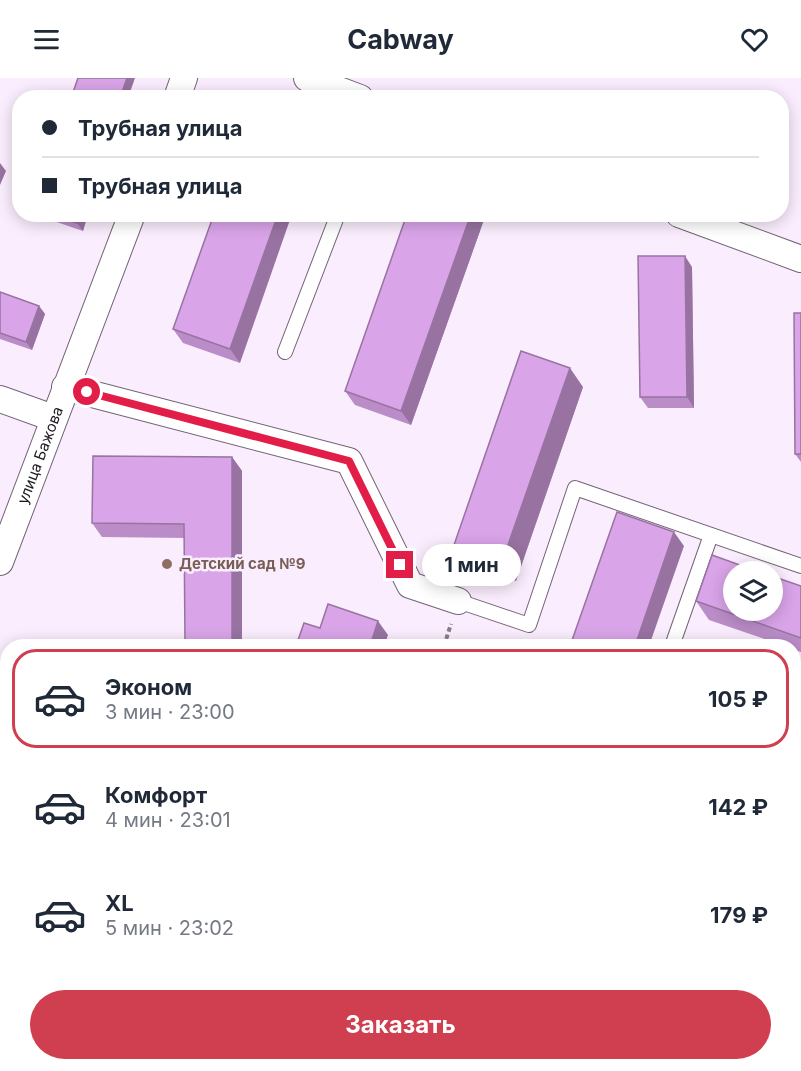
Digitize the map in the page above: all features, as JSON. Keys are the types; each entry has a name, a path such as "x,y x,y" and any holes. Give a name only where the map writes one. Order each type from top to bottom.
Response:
{"street":[{"path":"307,78 339,90"},
{"name":"улица Бажова","path":"0,562 129,222"},
{"path":"701,222 801,259"},
{"path":"65,387 349,461 410,585 458,601"},
{"path":"0,399 54,418"}],"lane":[{"path":"285,352 335,222"},
{"path":"458,601 529,625 575,488 801,566"},
{"path":"674,639 711,535"}],"building":[{"path":"78,78 127,78 123,90 74,90"},
{"path":"211,222 275,222 230,349 173,329"},
{"path":"404,222 468,222 401,411 345,391"},
{"path":"638,256 685,256 687,397 640,397"},
{"path":"0,292 39,306 26,342 0,333"},
{"path":"794,313 801,313 801,454 795,454"},
{"path":"521,351 570,368 502,562 454,545"},
{"path":"93,456 232,457 232,639 185,639 184,524 92,523"},
{"path":"617,512 674,532 637,639 572,639"},
{"path":"712,555 729,561 723,561 723,611 696,601"},
{"path":"783,580 801,586 801,638 753,621 783,621"},
{"path":"328,604 378,621 372,639 298,639 304,623 320,628"}],"place":[{"name":"Детский сад №9","path":"167,564"}],"route":[{"path":"87,392 349,461 400,565"}]}
